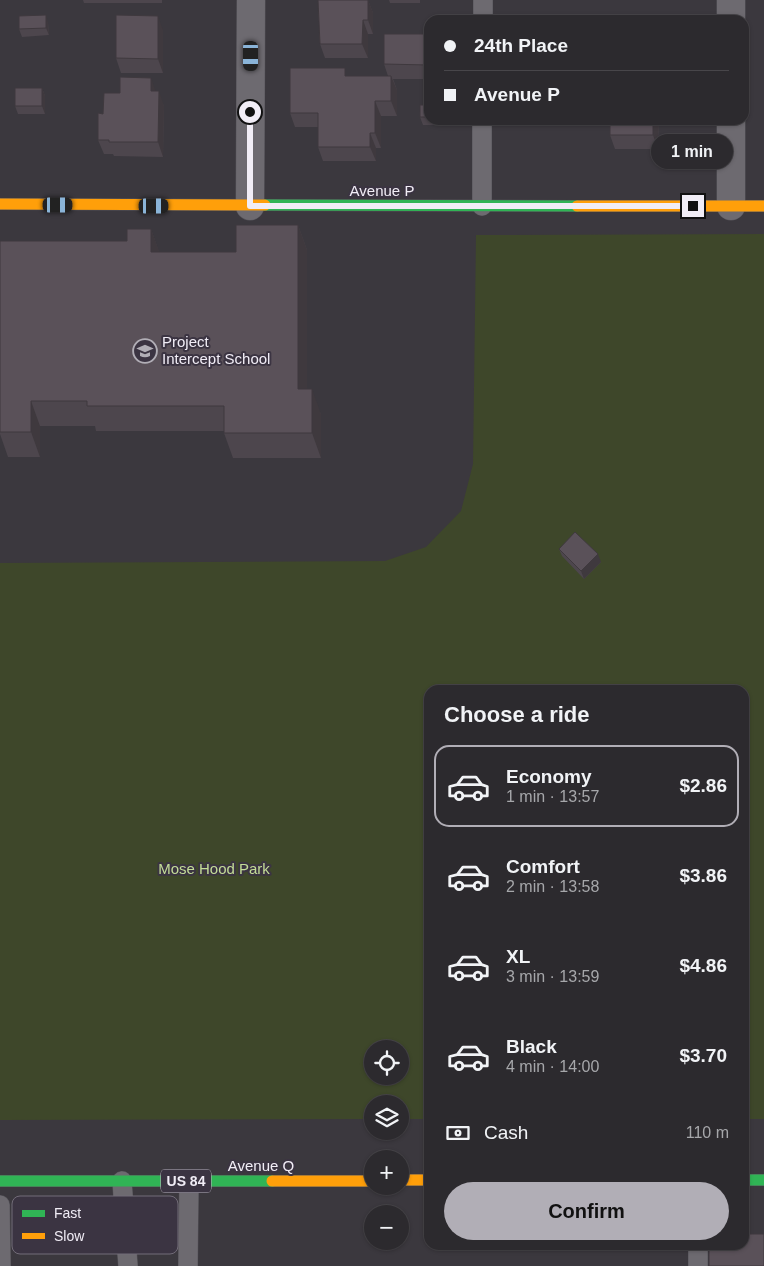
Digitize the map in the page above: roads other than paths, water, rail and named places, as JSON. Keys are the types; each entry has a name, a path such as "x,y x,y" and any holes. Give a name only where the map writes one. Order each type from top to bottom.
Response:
{"main road":[{"name":"Avenue P","path":"0,204 764,206"},
{"name":"Avenue Q","path":"0,1181 364,1180"},
{"path":"409,1180 424,1180"},
{"path":"749,1180 764,1180"}],"street":[{"path":"250,206 251,0"},
{"path":"731,0 731,15"},
{"path":"731,125 731,206"}],"lane":[{"path":"483,0 483,15"},
{"path":"482,125 482,206"},
{"path":"122,1181 123,1196"},
{"path":"188,1266 189,1181"},
{"path":"0,1205 1,1266"},
{"path":"698,1250 698,1266"}],"place":[{"name":"Project Intercept School","path":"145,351"}],"park label":[{"name":"Mose Hood Park","path":"214,869"}]}
